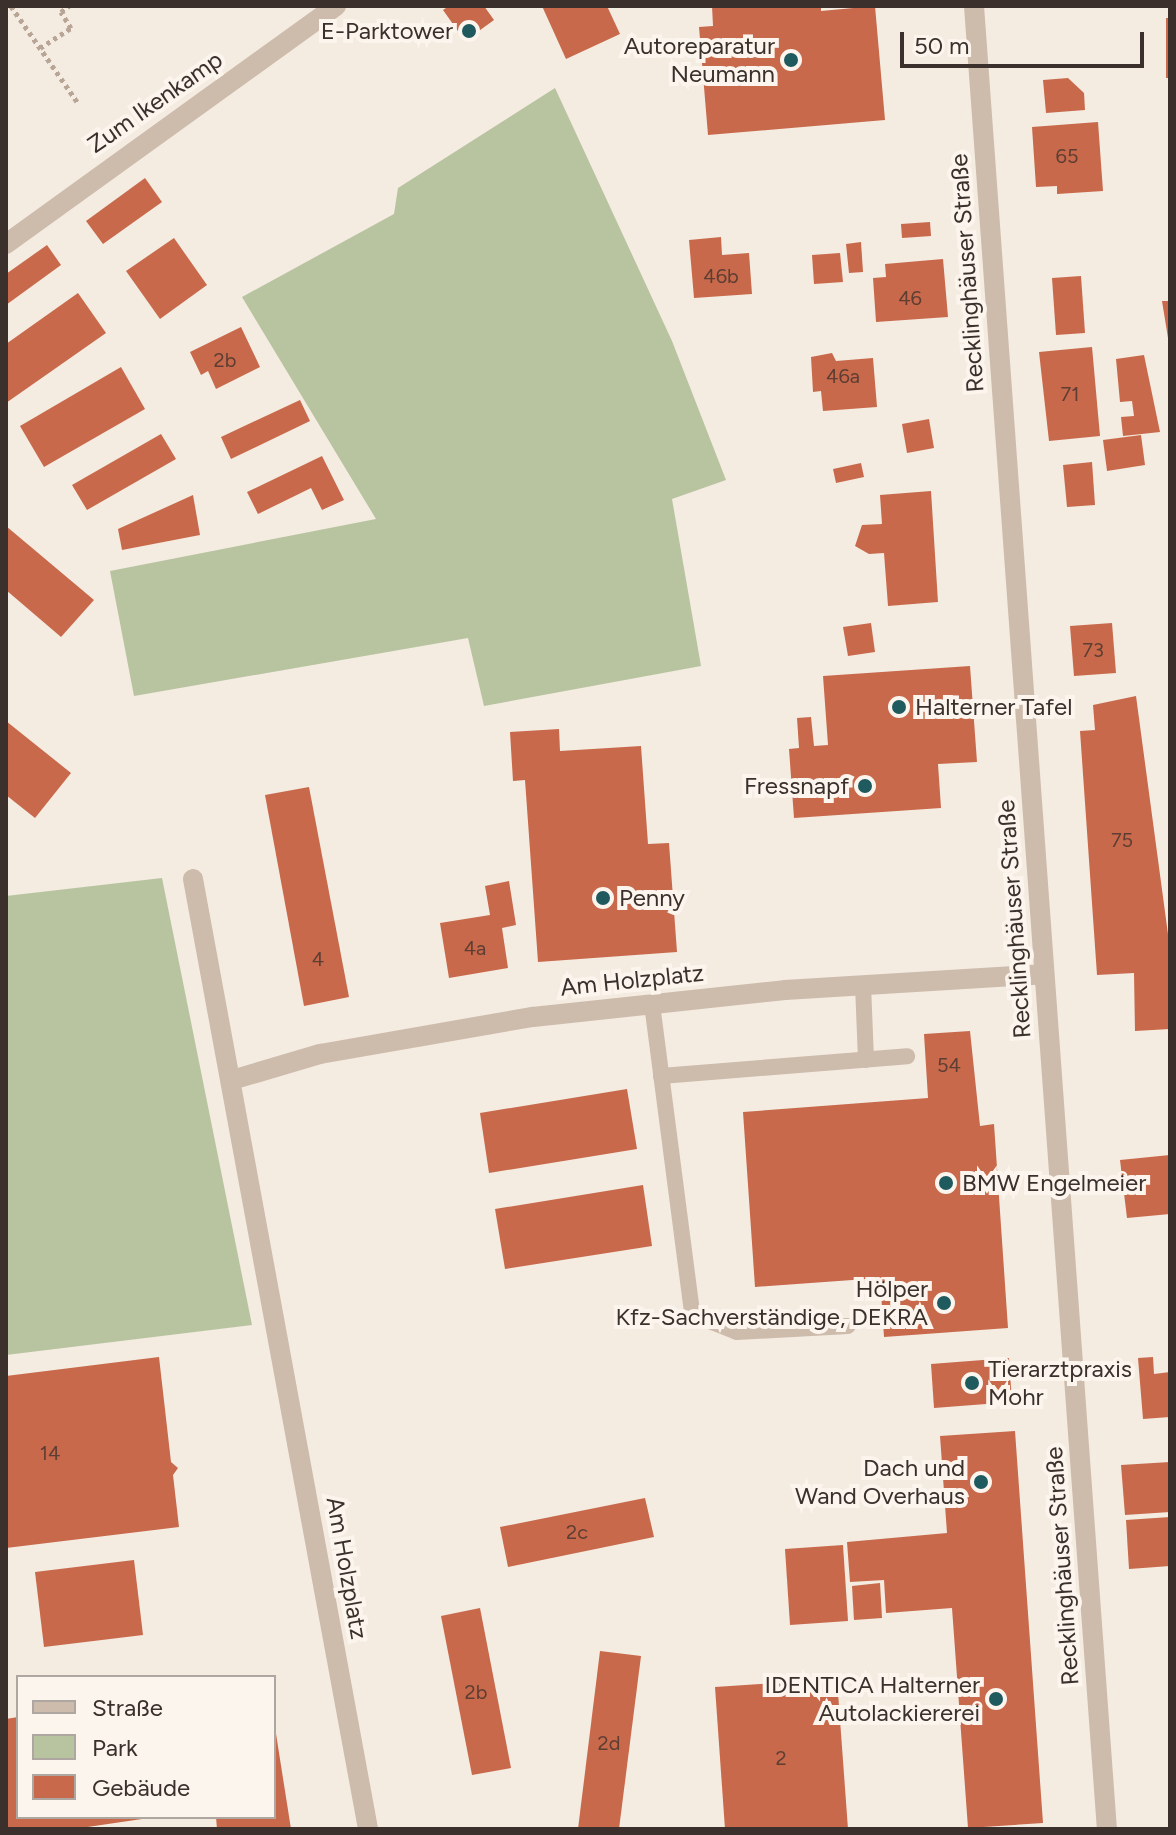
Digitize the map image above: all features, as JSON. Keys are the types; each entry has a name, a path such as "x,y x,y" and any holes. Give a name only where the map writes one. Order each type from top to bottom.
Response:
{"street":[{"name":"Zum Ikenkamp","path":"6,244 336,6"},
{"name":"Recklinghäuser Straße","path":"974,6 1107,1829"},
{"name":"Am Holzplatz","path":"193,879 368,1829"},
{"name":"Am Holzplatz","path":"232,1080 320,1054 533,1017 863,985 1044,974"}],"lane":[{"path":"863,985 866,1060"},
{"path":"652,1004 692,1314 737,1332 848,1326"},
{"path":"661,1076 907,1056"}],"path":[{"path":"11,6 78,103"},
{"path":"40,48 71,28 61,12 52,6"},
{"path":"61,12 69,6"}],"green space":[{"path":"555,88 672,341 726,480 672,499 701,666 484,706 468,638 134,696 110,571 376,519 242,297 394,214 398,188"},
{"path":"162,878 252,1325 6,1355 6,896"}],"building":[{"name":"E-Parktower","path":"449,6 484,6 494,20 465,41 443,10"},
{"path":"542,6 607,6 620,34 566,59"},
{"name":"Autoreparatur Neumann","path":"712,6 821,6 821,11 875,6 885,120 708,135 699,27 713,26"},
{"path":"1166,18 1170,18 1170,78 1166,78"},
{"path":"1068,78 1084,93 1085,110 1046,113 1043,80"},
{"path":"1098,122 1103,191 1057,194 1057,186 1036,187 1032,127"},
{"path":"145,178 162,202 103,244 86,221"},
{"path":"930,222 931,236 902,238 901,224"},
{"path":"721,237 722,255 749,253 752,294 694,298 689,240"},
{"path":"174,238 207,285 160,319 126,271"},
{"path":"861,242 863,272 849,273 846,244"},
{"path":"47,245 61,265 6,305 6,274"},
{"path":"840,253 843,282 814,284 812,255"},
{"path":"943,259 948,317 876,322 873,278 886,277 885,264"},
{"path":"1081,276 1085,333 1056,335 1052,278"},
{"path":"78,293 106,333 6,403 6,344"},
{"path":"1162,301 1170,301 1170,338 1168,338"},
{"path":"241,327 260,367 216,389 208,371 201,375 190,352"},
{"path":"1092,347 1100,436 1049,441 1039,352"},
{"path":"832,353 836,361 873,358 877,407 823,411 821,391 813,392 811,357"},
{"path":"1144,355 1160,432 1123,436 1121,417 1134,416 1132,401 1120,402 1116,359"},
{"path":"121,367 145,409 44,467 20,426"},
{"path":"300,400 310,421 231,459 221,437"},
{"path":"929,419 934,448 907,453 902,424"},
{"path":"161,434 176,459 87,510 72,485"},
{"path":"1141,435 1145,465 1107,471 1103,440"},
{"path":"322,456 344,500 322,510 311,488 258,514 247,492"},
{"path":"1092,462 1095,505 1067,507 1063,465"},
{"path":"861,463 864,477 836,483 833,469"},
{"path":"931,491 938,602 888,606 884,553 869,554 855,546 862,525 882,524 880,495"},
{"path":"193,495 200,535 122,550 118,529"},
{"path":"6,526 94,600 61,637 6,590"},
{"path":"871,623 875,652 848,656 843,627"},
{"path":"1112,623 1116,673 1074,676 1070,626"},
{"path":"970,666 977,762 938,764 941,808 794,818 789,749 799,748 797,718 811,717 814,746 828,745 823,676"},
{"path":"1136,696 1170,949 1170,1029 1135,1031 1134,973 1097,975 1080,731 1095,730 1093,705"},
{"path":"6,721 71,773 35,818 6,795"},
{"name":"Penny","path":"559,729 560,751 641,746 648,844 669,843 677,952 538,962 525,780 513,781 510,732"},
{"path":"309,787 349,997 304,1006 265,795"},
{"path":"509,881 516,925 502,928 508,968 449,978 440,923 490,915 485,886"},
{"path":"970,1031 980,1126 994,1124 1008,1328 884,1337 880,1278 755,1287 743,1112 928,1098 924,1034"},
{"path":"627,1089 637,1149 489,1173 480,1113"},
{"path":"1170,1155 1170,1214 1127,1218 1120,1160"},
{"path":"643,1185 652,1246 505,1269 495,1209"},
{"path":"159,1357 171,1462 178,1468 173,1475 179,1527 6,1548 6,1376"},
{"path":"1153,1357 1154,1374 1170,1372 1170,1417 1143,1419 1138,1358"},
{"name":"Tierarztpraxis Mohr","path":"1009,1358 1012,1402 934,1408 931,1364"},
{"name":"IDENTICA Halterner Autolackiererei","path":"1015,1431 1043,1823 968,1828 952,1608 886,1613 884,1580 850,1582 847,1542 947,1533 940,1436"},
{"path":"1170,1462 1170,1512 1125,1515 1121,1465"},
{"path":"645,1498 654,1537 508,1567 500,1527"},
{"path":"1170,1517 1170,1566 1129,1569 1126,1520"},
{"path":"843,1545 848,1621 790,1625 785,1549"},
{"path":"134,1560 143,1635 44,1647 35,1572"},
{"path":"880,1583 882,1618 854,1620 852,1586"},
{"path":"480,1608 511,1768 472,1775 441,1616"},
{"path":"600,1651 641,1656 619,1829 578,1829"},
{"path":"837,1679 848,1829 725,1829 715,1687"},
{"path":"16,1717 16,1819 142,1819 74,1829 6,1829 6,1719"},
{"path":"276,1734 291,1829 217,1829 216,1819 276,1819"}],"place":[{"name":"E-Parktower","path":"469,31"},
{"name":"Autoreparatur Neumann","path":"791,60"},
{"name":"Halterner Tafel","path":"899,707"},
{"name":"Fressnapf","path":"865,786"},
{"name":"Penny","path":"603,898"},
{"name":"BMW Engelmeier","path":"946,1183"},
{"name":"Hölper Kfz-Sachverständige, DEKRA","path":"944,1303"},
{"name":"Tierarztpraxis Mohr","path":"972,1383"},
{"name":"Dach und Wand Overhaus","path":"981,1482"},
{"name":"IDENTICA Halterner Autolackiererei","path":"996,1699"}]}
